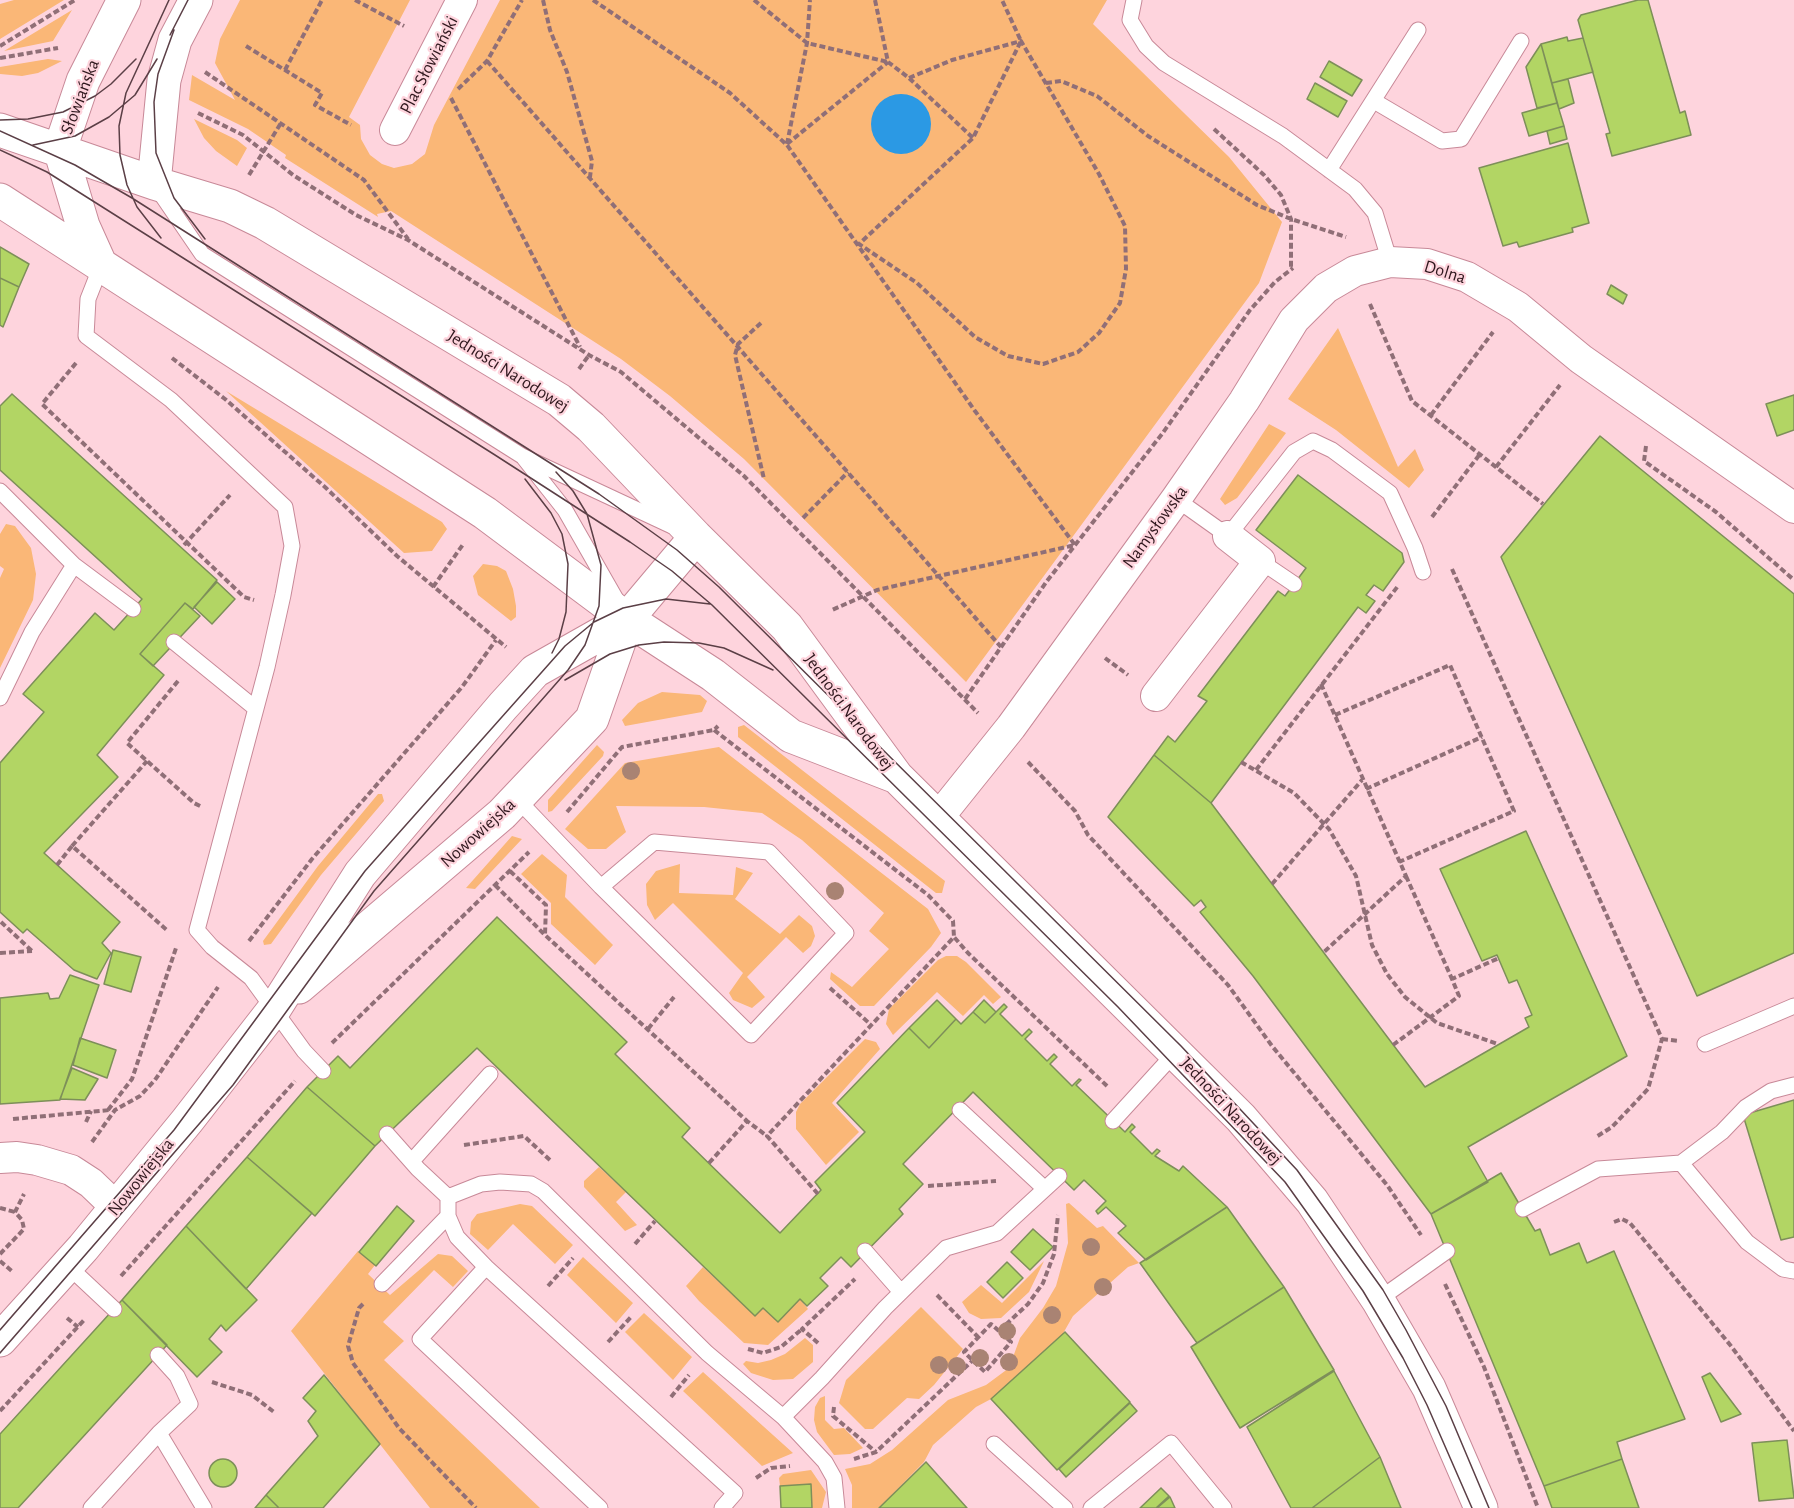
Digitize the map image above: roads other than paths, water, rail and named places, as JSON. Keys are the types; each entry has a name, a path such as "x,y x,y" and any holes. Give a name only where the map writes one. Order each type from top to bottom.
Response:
{"street":[{"name":"Słowiańska","path":"101,266 83,226 60,149 83,81 124,0"},
{"path":"154,183 162,96 175,40 196,0"},
{"name":"Plac Słowiański","path":"395,130 462,0"},
{"name":"Jedności Narodowej","path":"0,130 154,183 230,206 265,223 559,400 591,427 696,537 787,627 897,777 1241,1118 1312,1201 1378,1300 1429,1388 1481,1508"},
{"name":"Jedności Narodowej","path":"0,200 485,513 627,619 713,675 791,736 897,777"},
{"name":"Namysłowska","path":"938,818 1011,727 1176,499 1244,401 1294,320 1326,288 1355,271 1390,262"},
{"name":"Dolna","path":"1390,262 1427,264 1467,277 1518,307 1581,359 1794,508"},
{"path":"1156,696 1260,561 1228,536"},
{"name":"Nowowiejska","path":"0,1340 117,1209 275,1008 360,874 523,684 535,671 627,619 696,537"},
{"name":"Nowowiejska","path":"275,1008 517,799 592,719 627,619"},
{"path":"0,1158 17,1156 72,1170 91,1184 117,1209"}],"lane":[{"path":"1134,0 1130,20 1146,46 1164,63 1283,136 1355,189 1375,213 1390,262"},
{"path":"1329,170 1418,30"},
{"path":"1374,100 1442,141 1461,139 1521,41"},
{"path":"154,183 202,254 522,456 696,537"},
{"path":"101,266 88,299 86,336 171,400 285,507 292,546 280,607 197,930 212,947 251,978 304,1051 318,1066"},
{"path":"1176,499 1228,536 1294,452 1313,441 1332,450 1390,493 1415,548 1423,572"},
{"path":"522,456 565,510 627,619"},
{"path":"0,491 74,565 133,609"},
{"path":"1260,561 1294,584"},
{"path":"0,698 32,632 74,565"},
{"path":"174,642 255,708"},
{"path":"517,799 601,886 752,1035 846,933 769,852 654,842 601,886"},
{"path":"1705,1044 1794,1006"},
{"path":"1113,1121 1175,1053"},
{"path":"412,1161 490,1074"},
{"path":"1522,1209 1598,1169 1681,1163 1722,1132 1746,1107 1771,1091 1794,1084"},
{"path":"960,1110 1045,1189"},
{"path":"387,1134 448,1197 448,1216 457,1237 486,1267 735,1493 722,1508"},
{"path":"1681,1163 1747,1242 1783,1269 1794,1271"},
{"path":"783,1417 901,1292 946,1248 997,1233 1059,1176"},
{"path":"448,1197 482,1184 531,1184 543,1191 707,1353 783,1417 825,1462 834,1478 837,1508"},
{"path":"382,1284 448,1216"},
{"path":"1378,1300 1447,1251"},
{"path":"869,1256 901,1292"},
{"path":"67,1265 114,1310"},
{"path":"486,1267 420,1339 600,1508"},
{"path":"91,1508 159,1433 190,1404 177,1376 158,1355"},
{"path":"159,1433 204,1508"},
{"path":"1091,1508 1171,1443 1224,1508"},
{"path":"994,1444 1065,1508"}],"water":[{"path":"901,94 918,99 926,107 931,124 926,141 918,149 901,154 884,149 876,141 871,124 876,107 884,99"}],"tram line":[{"path":"161,238 137,207 127,185 120,155 119,126 126,93 169,0"},
{"path":"170,35 188,0"},
{"path":"174,30 158,74 154,102 156,153 174,198 205,239"},
{"path":"0,120 28,119 63,112 95,96 111,84 136,59"},
{"path":"33,145 75,136 109,117 135,95 157,59"},
{"path":"0,131 75,165 132,198 599,494 677,550 719,587 1181,1046 1297,1170 1383,1290 1406,1330 1446,1406 1489,1508"},
{"path":"0,150 47,172 495,455 672,571 712,605 1118,1007 1285,1182 1363,1291 1403,1358 1427,1405 1472,1508"},
{"path":"0,1353 233,1085 374,891 568,670 585,645 599,606 601,565 587,514 573,491 556,472"},
{"path":"525,479 551,513 562,534 568,564 566,612 559,639 552,653"},
{"path":"0,1330 174,1130 365,871 565,646 594,622 623,608 666,599 710,604"},
{"path":"565,680 610,654 639,645 664,642 699,643 724,648 773,670"}]}
